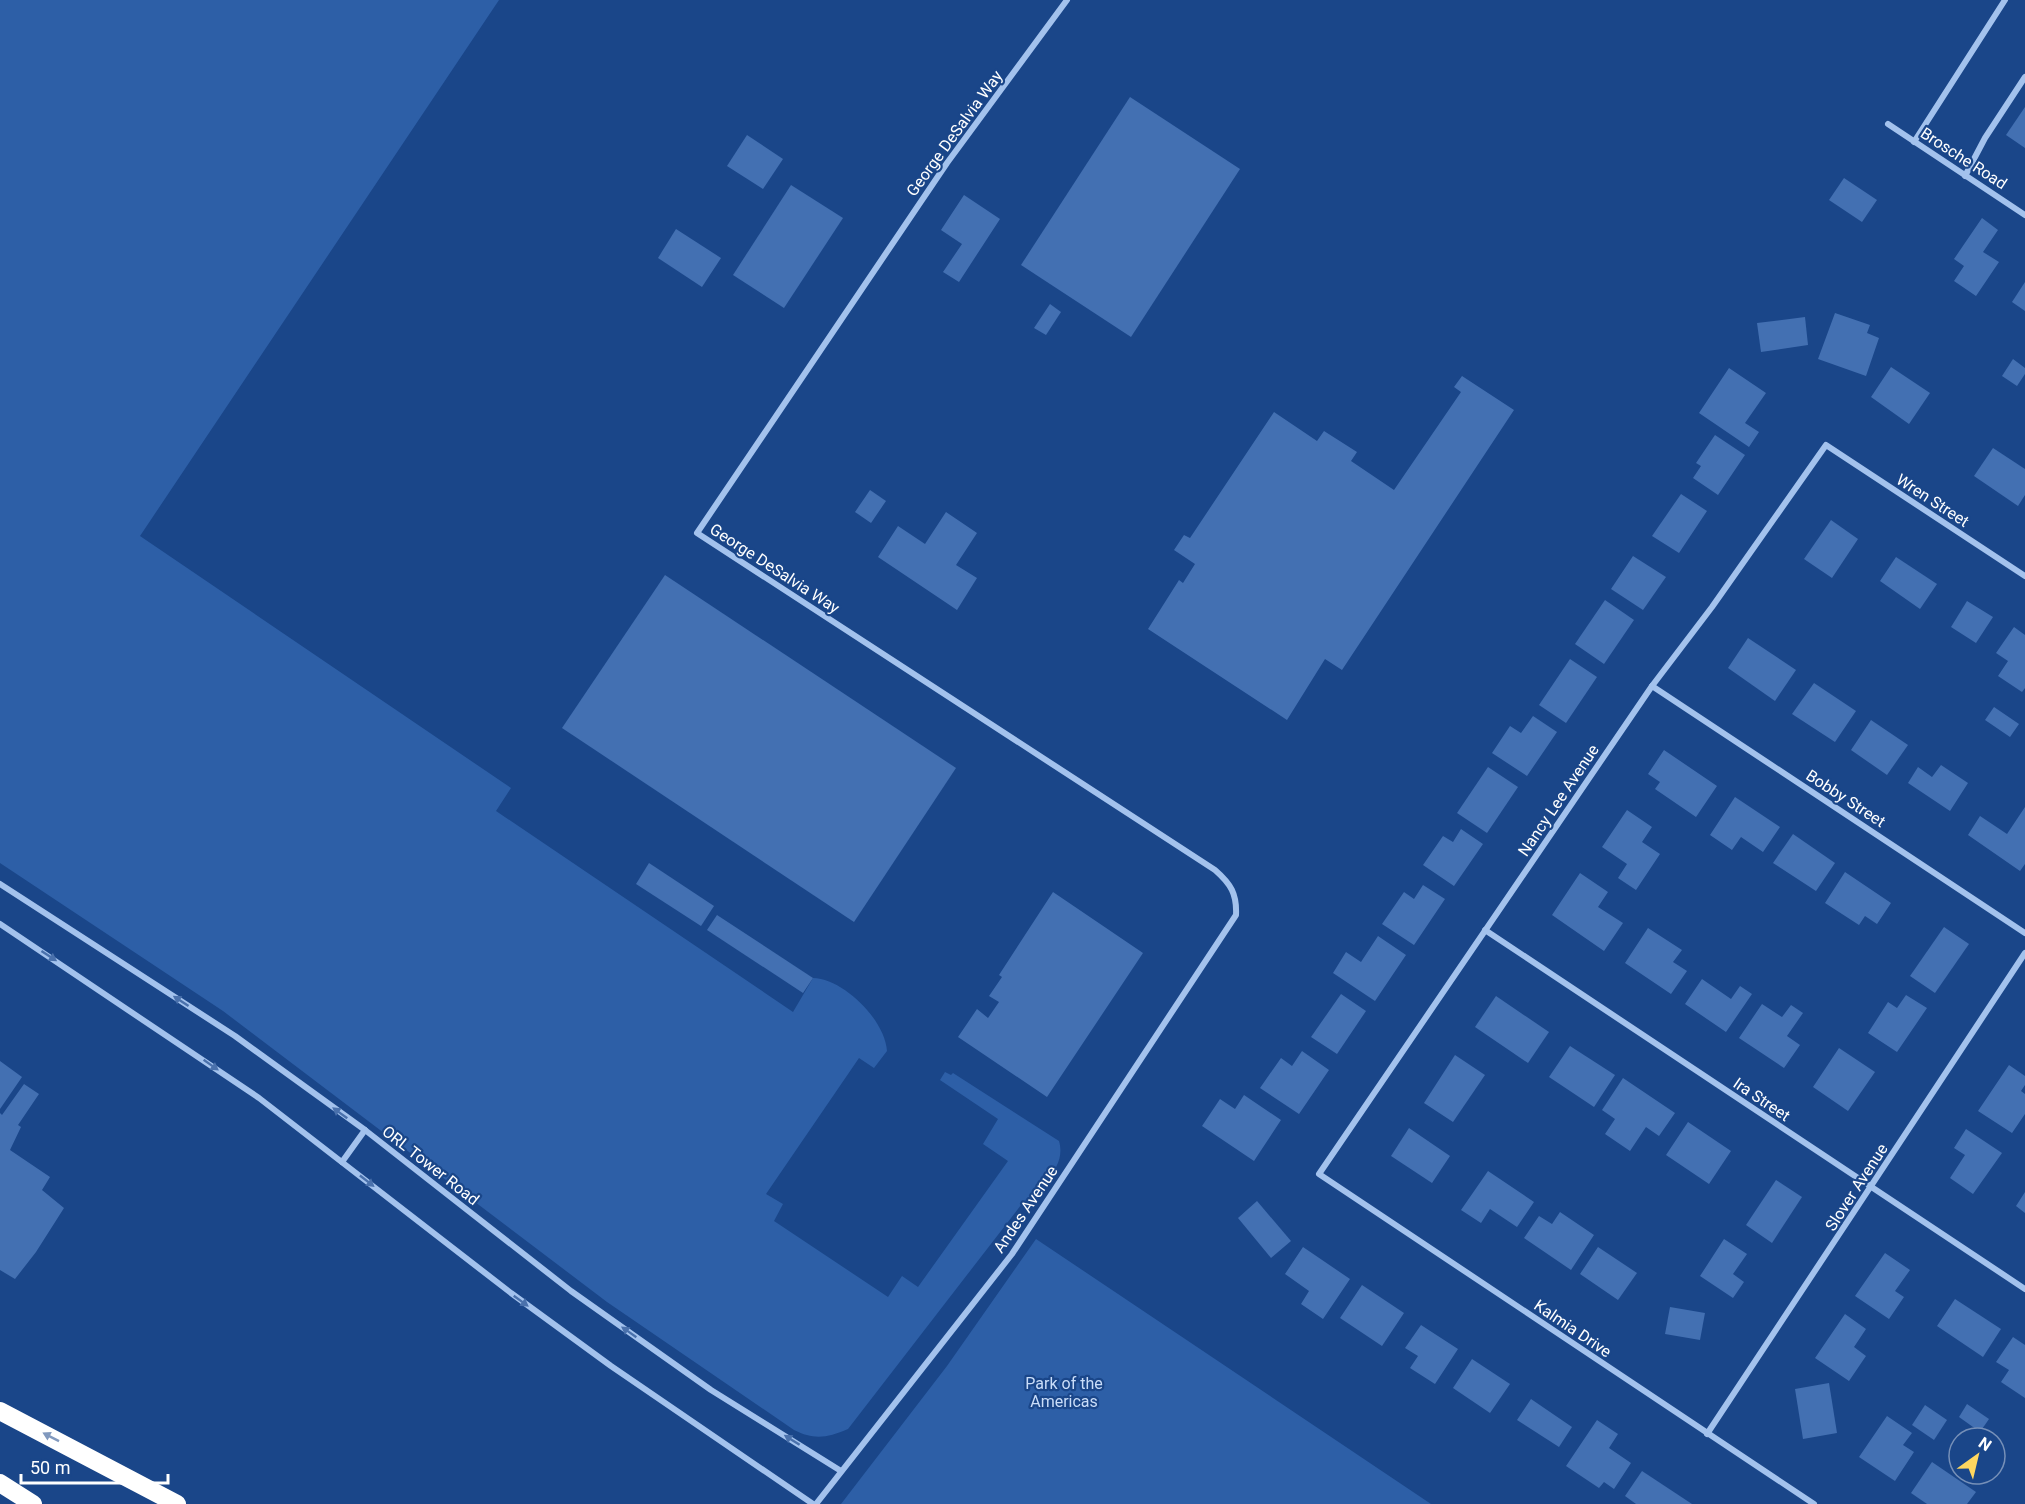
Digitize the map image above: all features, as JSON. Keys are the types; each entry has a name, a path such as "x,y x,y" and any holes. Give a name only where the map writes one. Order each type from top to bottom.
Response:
{"highway":[{"path":"0,1411 177,1504"},
{"path":"0,1483 33,1504"}],"street":[{"name":"George DeSalvia Way","path":"1067,0 947,163 698,533 1215,870 1230,883 1237,899 1236,915"},
{"path":"1914,142 2005,0"},
{"path":"1965,176 1985,138 2025,77"},
{"name":"Brosche Road","path":"1888,124 2025,215"},
{"name":"Wren Street","path":"1826,445 2025,576"},
{"name":"Nancy Lee Avenue","path":"1319,1174 1652,686 1712,607 1826,445"},
{"name":"Bobby Street","path":"1652,686 2025,933"},
{"name":"ORL Tower Road","path":"1,886 235,1036 364,1130 571,1291 711,1390 841,1472"},
{"name":"Andes Avenue","path":"815,1504 1012,1254 1236,915"},
{"path":"0,924 259,1098 611,1366 815,1504"},
{"name":"Ira Street","path":"1485,930 2025,1289"},
{"name":"Slover Avenue","path":"1707,1434 1872,1188 2025,953"},
{"path":"342,1162 364,1130"},
{"name":"Kalmia Drive","path":"1319,1174 1814,1504"}],"green space":[{"path":"0,0 499,0 140,536 511,788 496,811 793,1012 813,978 837,985 861,1003 879,1027 885,1039 887,1051 874,1068 859,1058 766,1194 783,1204 774,1221 888,1297 902,1276 918,1287 1008,1161 983,1144 998,1119 940,1080 945,1072 951,1075 953,1073 1059,1141 1059,1160 1050,1177 1021,1205 848,1429 821,1437 794,1430 607,1302 223,1011 0,863"},
{"name":"Park of the Americas","path":"1036,1239 1431,1504 841,1504 947,1366"}],"building":[{"path":"1130,97 1240,169 1131,337 1021,265"},
{"path":"2025,107 2025,148 2006,135"},
{"path":"747,135 783,159 763,189 727,166"},
{"path":"1844,178 1877,200 1862,222 1829,200"},
{"path":"791,185 843,218 784,308 733,275"},
{"path":"964,195 1000,219 959,282 943,272 962,244 941,230"},
{"path":"1982,218 1998,230 1983,252 1999,262 1976,296 1954,281 1964,266 1954,259"},
{"path":"676,229 721,258 702,287 658,258"},
{"path":"2025,282 2025,311 2012,302"},
{"path":"1050,304 1061,312 1046,335 1034,328"},
{"path":"1835,313 1870,325 1867,333 1879,338 1866,376 1818,359"},
{"path":"1805,317 1808,345 1761,352 1757,323"},
{"path":"2013,359 2025,368 2025,374 2017,386 2002,376"},
{"path":"1891,367 1930,393 1909,424 1871,397"},
{"path":"1729,368 1766,393 1745,423 1759,432 1749,447 1699,413"},
{"path":"1462,376 1514,410 1342,670 1325,659 1287,720 1148,629 1179,580 1183,583 1195,564 1174,550 1184,535 1190,538 1274,412 1317,441 1324,431 1357,452 1351,461 1394,490 1461,392 1454,387"},
{"path":"1715,435 1745,455 1718,495 1693,478 1701,466 1696,463"},
{"path":"1993,448 2025,469 2025,495 2018,506 1974,476"},
{"path":"870,490 886,501 871,523 855,512"},
{"path":"1681,494 1707,511 1679,553 1652,536"},
{"path":"946,512 977,533 956,565 977,578 957,610 878,557 898,526 925,544"},
{"path":"1831,520 1858,539 1832,578 1804,559"},
{"path":"1633,556 1666,577 1643,610 1611,589"},
{"path":"1896,557 1937,584 1920,609 1880,581"},
{"path":"665,575 956,768 854,922 562,728"},
{"path":"1605,600 1634,620 1604,664 1575,644"},
{"path":"1967,601 1993,617 1976,643 1951,627"},
{"path":"2014,627 2025,635 2025,688 2022,692 1998,676 2008,661 1996,653"},
{"path":"1748,638 1796,670 1775,701 1728,668"},
{"path":"1570,659 1597,677 1566,723 1539,705"},
{"path":"1814,683 1856,711 1835,742 1792,714"},
{"path":"1994,707 2019,724 2010,737 1985,720"},
{"path":"1533,716 1557,732 1527,776 1492,753 1510,726 1521,733"},
{"path":"1871,720 1908,745 1887,775 1851,750"},
{"path":"1664,750 1717,786 1696,817 1655,789 1660,782 1648,774"},
{"path":"1941,765 1968,783 1950,811 1908,783 1918,767 1932,777"},
{"path":"1488,767 1518,787 1487,833 1457,813"},
{"path":"1735,797 1780,827 1763,852 1741,837 1732,850 1710,835"},
{"path":"2025,807 2025,864 2020,871 1968,835 1980,816 2007,834"},
{"path":"1627,810 1652,827 1642,842 1660,854 1636,890 1618,878 1627,864 1602,847"},
{"path":"1461,829 1483,844 1454,886 1423,865 1443,836 1453,842"},
{"path":"1793,834 1835,863 1816,891 1773,863"},
{"path":"649,863 714,906 701,926 636,884"},
{"path":"1845,872 1891,903 1877,924 1865,916 1859,925 1825,903"},
{"path":"1580,873 1608,892 1598,907 1623,923 1604,951 1552,915"},
{"path":"1423,885 1445,899 1414,945 1382,924 1404,892 1414,899"},
{"path":"1053,892 1143,953 1047,1097 958,1037 977,1009 988,1018 999,1002 989,996 1002,977 999,975"},
{"path":"717,915 813,978 803,993 707,930"},
{"path":"1944,927 1969,944 1935,993 1910,976"},
{"path":"1648,928 1682,950 1673,962 1687,971 1671,994 1625,963"},
{"path":"1378,936 1406,955 1375,1001 1333,973 1346,952 1361,962"},
{"path":"1702,979 1731,999 1740,986 1752,994 1726,1032 1685,1004"},
{"path":"1341,994 1366,1011 1337,1054 1311,1037"},
{"path":"1906,995 1927,1008 1897,1052 1868,1033 1888,1002 1897,1008"},
{"path":"1496,996 1549,1032 1528,1063 1475,1027"},
{"path":"1762,1004 1782,1017 1791,1005 1803,1013 1787,1036 1800,1045 1784,1068 1739,1038"},
{"path":"1570,1046 1615,1075 1594,1107 1549,1077"},
{"path":"1839,1048 1875,1072 1848,1111 1813,1087"},
{"path":"1302,1051 1329,1070 1299,1114 1260,1088 1281,1058 1292,1066"},
{"path":"1455,1055 1485,1075 1453,1122 1424,1103"},
{"path":"0,1061 22,1077 0,1109"},
{"path":"2009,1065 2025,1076 2025,1085 2021,1091 2025,1094 2025,1114 2012,1133 1978,1111"},
{"path":"1623,1078 1675,1113 1659,1136 1646,1127 1630,1151 1605,1134 1615,1119 1602,1110"},
{"path":"24,1084 39,1094 18,1125 21,1127 10,1150 50,1177 42,1190 64,1208 36,1252 15,1279 0,1270 0,1113 2,1115"},
{"path":"1244,1095 1281,1120 1254,1161 1202,1126 1220,1099 1235,1109"},
{"path":"1688,1122 1731,1151 1709,1184 1666,1155"},
{"path":"1409,1128 1450,1156 1432,1183 1391,1156"},
{"path":"1966,1129 2002,1153 1973,1194 1950,1178 1965,1155 1954,1148"},
{"path":"1488,1171 1534,1202 1517,1227 1490,1209 1481,1223 1461,1210"},
{"path":"1776,1180 1802,1197 1772,1243 1746,1225"},
{"path":"2025,1192 2025,1213 2016,1206"},
{"path":"1257,1201 1291,1241 1271,1258 1238,1218"},
{"path":"1560,1212 1594,1235 1571,1270 1524,1238 1539,1216 1552,1224"},
{"path":"1724,1239 1747,1254 1733,1274 1744,1282 1733,1298 1700,1276"},
{"path":"1303,1247 1350,1279 1323,1319 1301,1304 1309,1291 1285,1274"},
{"path":"1598,1247 1637,1273 1618,1300 1580,1274"},
{"path":"1885,1253 1910,1270 1895,1291 1904,1297 1889,1319 1855,1296"},
{"path":"1362,1285 1404,1313 1382,1346 1340,1318"},
{"path":"1955,1299 2001,1329 1983,1357 1937,1326"},
{"path":"1670,1307 1705,1313 1700,1340 1665,1334"},
{"path":"1845,1314 1866,1329 1854,1347 1866,1356 1849,1381 1815,1358"},
{"path":"1421,1325 1458,1349 1435,1384 1410,1368 1418,1356 1405,1348"},
{"path":"2013,1337 2025,1345 2025,1398 2001,1382 2009,1370 1996,1362"},
{"path":"1472,1359 1510,1384 1490,1413 1453,1388"},
{"path":"1829,1383 1837,1433 1803,1439 1795,1389"},
{"path":"1531,1399 1572,1427 1559,1447 1517,1420"},
{"path":"1967,1404 1989,1419 1984,1426 1972,1426 1959,1417"},
{"path":"1925,1405 1947,1420 1934,1440 1912,1425"},
{"path":"1887,1416 1912,1433 1903,1445 1914,1452 1895,1481 1859,1457"},
{"path":"1597,1420 1618,1434 1609,1448 1631,1463 1614,1489 1604,1482 1599,1488 1566,1466"},
{"path":"1932,1462 1947,1472 1947,1486 1967,1486 1976,1492 1967,1504 1927,1504 1911,1493"},
{"path":"1642,1471 1692,1504 1636,1504 1625,1496"}]}
